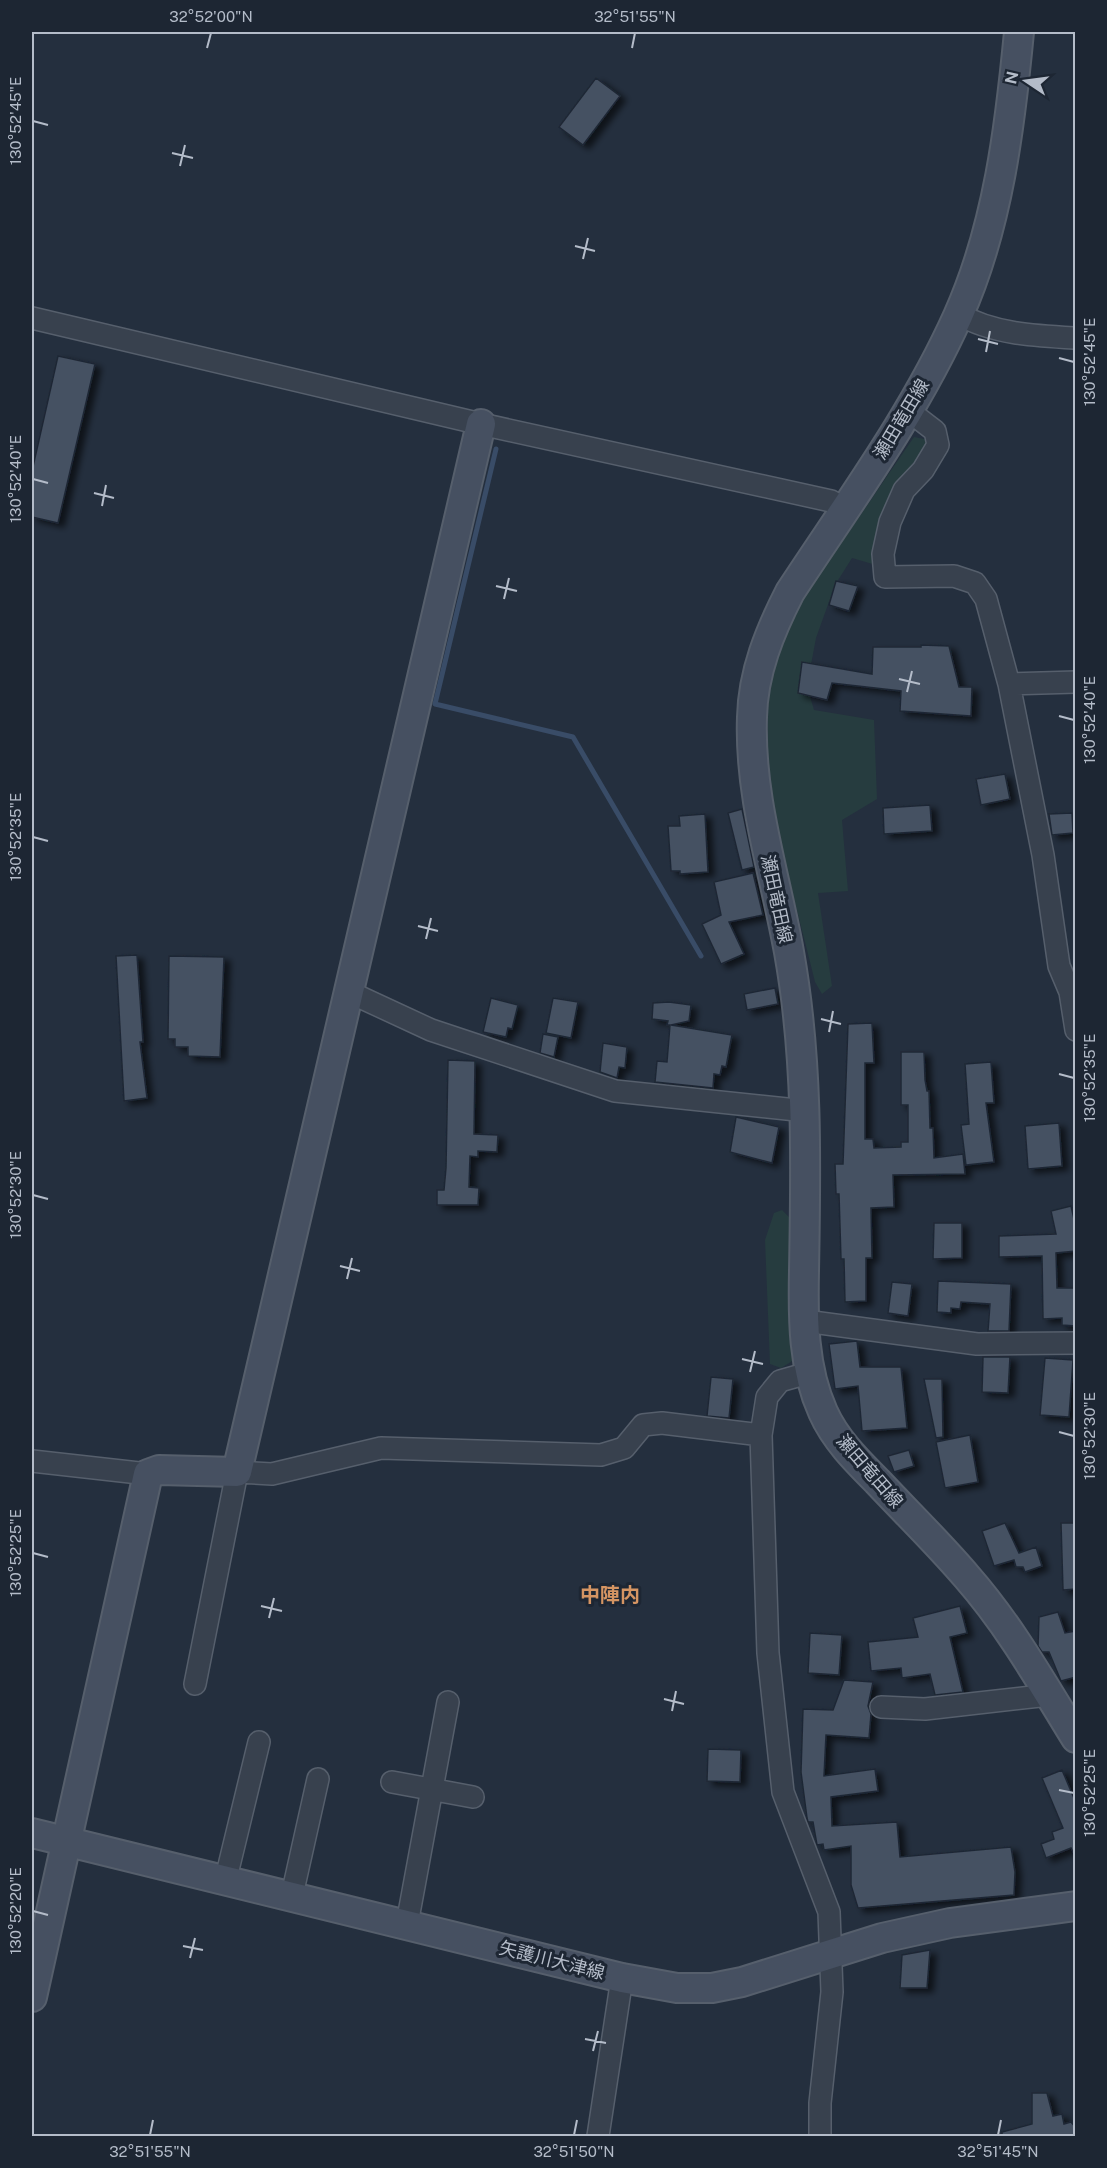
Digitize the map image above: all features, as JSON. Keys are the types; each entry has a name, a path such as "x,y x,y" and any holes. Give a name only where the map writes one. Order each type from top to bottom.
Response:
{"main road":[{"name":"瀬田竜田線","path":"1019,32 1004,160 982,247 959,314 909,411 790,592 774,623 757,673 752,716 753,767 768,866 789,950 801,1031 806,1111 805,1321 808,1373 823,1414 844,1448 968,1577 1006,1627 1076,1738"},
{"path":"32,1996 148,1474 159,1470 237,1472 481,424"},
{"name":"矢護川大津線","path":"32,1833 226,1878 622,1978 676,1988 711,1988 742,1982 832,1952 950,1923 1076,1906"}],"street":[{"path":"959,314 975,323 1035,336 1076,338"},
{"path":"32,318 481,424 831,501 844,509"},
{"path":"909,411 935,431 938,445 922,470 904,490 890,522 883,554 885,577 954,576 975,582 986,599 1009,684 1043,855 1059,966 1070,992 1076,1030"},
{"path":"1009,684 1076,682"},
{"path":"349,992 431,1030 615,1091 806,1111"},
{"path":"805,1321 977,1344 1076,1343"},
{"path":"808,1373 780,1381 767,1397 761,1435 768,1653 783,1792 829,1912 832,1992 820,2103 820,2136"},
{"path":"195,1684 237,1472 272,1473 381,1448 601,1455 624,1448 643,1425 662,1423 761,1435"},
{"path":"32,1461 148,1474"},
{"path":"881,1707 925,1709 1049,1695"},
{"path":"408,1924 448,1702"},
{"path":"226,1878 259,1742"},
{"path":"292,1895 318,1779"},
{"path":"392,1782 472,1797"},
{"path":"598,2136 622,1978"}],"green space":[{"path":"914,437 934,441 910,483 876,565 852,558 835,585 816,638 807,686 814,710 874,720 877,799 842,820 848,891 818,893 832,986 822,994 815,982 774,808 769,764 768,719 772,676 784,635 801,603"},
{"path":"782,1210 795,1223 794,1360 781,1368 770,1364 765,1240 774,1213"}],"building":[{"path":"596,78 620,96 583,145 559,127"},
{"path":"58,356 95,364 58,523 32,517 32,471"},
{"path":"836,581 858,586 849,611 829,605"},
{"path":"921,645 949,646 959,687 972,687 971,716 900,711 901,691 832,683 827,700 798,693 802,662 872,674 873,647 921,647"},
{"path":"1005,774 1010,799 981,805 976,779"},
{"path":"930,805 932,831 884,834 883,808"},
{"path":"742,809 754,867 742,870 728,813"},
{"path":"1072,813 1073,833 1052,835 1049,814"},
{"path":"705,814 708,872 680,874 680,871 671,871 668,826 680,826 679,816"},
{"path":"753,873 763,915 729,922 744,954 721,964 702,924 721,915 714,882"},
{"path":"137,955 143,1042 140,1042 147,1098 124,1101 116,956"},
{"path":"169,956 224,957 220,1057 188,1056 188,1047 175,1047 175,1039 168,1039"},
{"path":"775,988 778,1004 747,1010 744,994"},
{"path":"491,998 518,1005 512,1029 508,1028 506,1037 483,1032"},
{"path":"553,998 578,1002 571,1038 546,1033"},
{"path":"669,1002 691,1005 689,1021 671,1025 732,1035 726,1067 722,1066 720,1075 714,1074 713,1088 655,1082 657,1061 667,1062 670,1025 667,1025 668,1021 652,1019 653,1003"},
{"path":"872,1023 874,1063 865,1063 865,1139 873,1139 874,1148 901,1147 901,1142 908,1142 908,1105 901,1105 901,1052 924,1052 925,1080 927,1091 929,1091 930,1128 933,1128 934,1158 963,1154 965,1174 893,1175 894,1207 871,1208 872,1258 866,1258 866,1301 845,1302 844,1259 841,1259 839,1194 836,1194 835,1164 843,1164 848,1024"},
{"path":"543,1034 558,1037 554,1057 540,1053"},
{"path":"603,1043 627,1047 625,1068 619,1067 617,1078 600,1072"},
{"path":"448,1060 475,1061 474,1134 498,1135 497,1152 478,1151 478,1157 470,1156 469,1187 479,1188 478,1205 437,1205 437,1190 444,1190 446,1168"},
{"path":"991,1062 994,1103 986,1103 994,1162 966,1165 961,1125 969,1124 965,1064"},
{"path":"736,1117 779,1127 772,1163 730,1152"},
{"path":"1059,1123 1062,1166 1028,1169 1025,1126"},
{"path":"1071,1206 1076,1228 1076,1251 1056,1253 1057,1288 1076,1288 1076,1326 1062,1325 1062,1318 1043,1319 1042,1256 999,1257 999,1236 1056,1234 1051,1211"},
{"path":"934,1223 962,1223 962,1258 933,1259"},
{"path":"938,1281 1011,1284 1009,1331 988,1331 990,1304 961,1302 960,1309 951,1308 951,1313 937,1312"},
{"path":"892,1282 912,1284 908,1316 888,1313"},
{"path":"857,1341 860,1367 901,1367 907,1428 862,1431 858,1386 835,1389 829,1344"},
{"path":"983,1357 1010,1357 1008,1393 982,1392"},
{"path":"1045,1358 1073,1360 1069,1417 1040,1415"},
{"path":"711,1377 733,1379 729,1418 707,1416"},
{"path":"924,1379 942,1379 943,1437 936,1438"},
{"path":"970,1435 978,1482 945,1488 936,1442"},
{"path":"909,1450 914,1466 894,1472 888,1456"},
{"path":"1005,1523 1019,1553 1036,1547 1042,1566 1025,1572 1023,1567 1016,1567 1014,1560 994,1566 982,1531"},
{"path":"1061,1523 1076,1523 1076,1589 1063,1590"},
{"path":"960,1606 967,1633 950,1637 963,1692 935,1695 930,1674 902,1678 901,1668 871,1671 868,1642 918,1637 913,1618"},
{"path":"1058,1612 1065,1633 1076,1631 1076,1677 1061,1681 1049,1652 1042,1652 1038,1646 1039,1617"},
{"path":"810,1633 842,1635 839,1675 808,1673"},
{"path":"844,1680 873,1682 868,1706 871,1714 869,1738 826,1735 824,1776 875,1769 878,1791 831,1797 832,1826 897,1822 900,1857 1011,1847 1015,1872 1014,1895 858,1908 851,1885 851,1846 824,1850 823,1844 817,1845 813,1822 808,1822 807,1818 801,1772 803,1709 833,1710"},
{"path":"708,1749 741,1750 740,1782 707,1781"},
{"path":"1062,1770 1076,1803 1076,1858 1071,1848 1046,1858 1041,1844 1054,1839 1052,1832 1063,1828 1042,1778"},
{"path":"930,1950 927,1988 900,1988 902,1955"},
{"path":"1032,2093 1047,2093 1053,2116 1062,2114 1064,2124 1071,2122 1076,2128 1076,2136 1002,2136 1002,2132 1032,2124"}],"waterway":[{"path":"496,449 435,704 573,737 701,956"}],"district":[{"name":"中陣内","path":"610,1595"}]}
